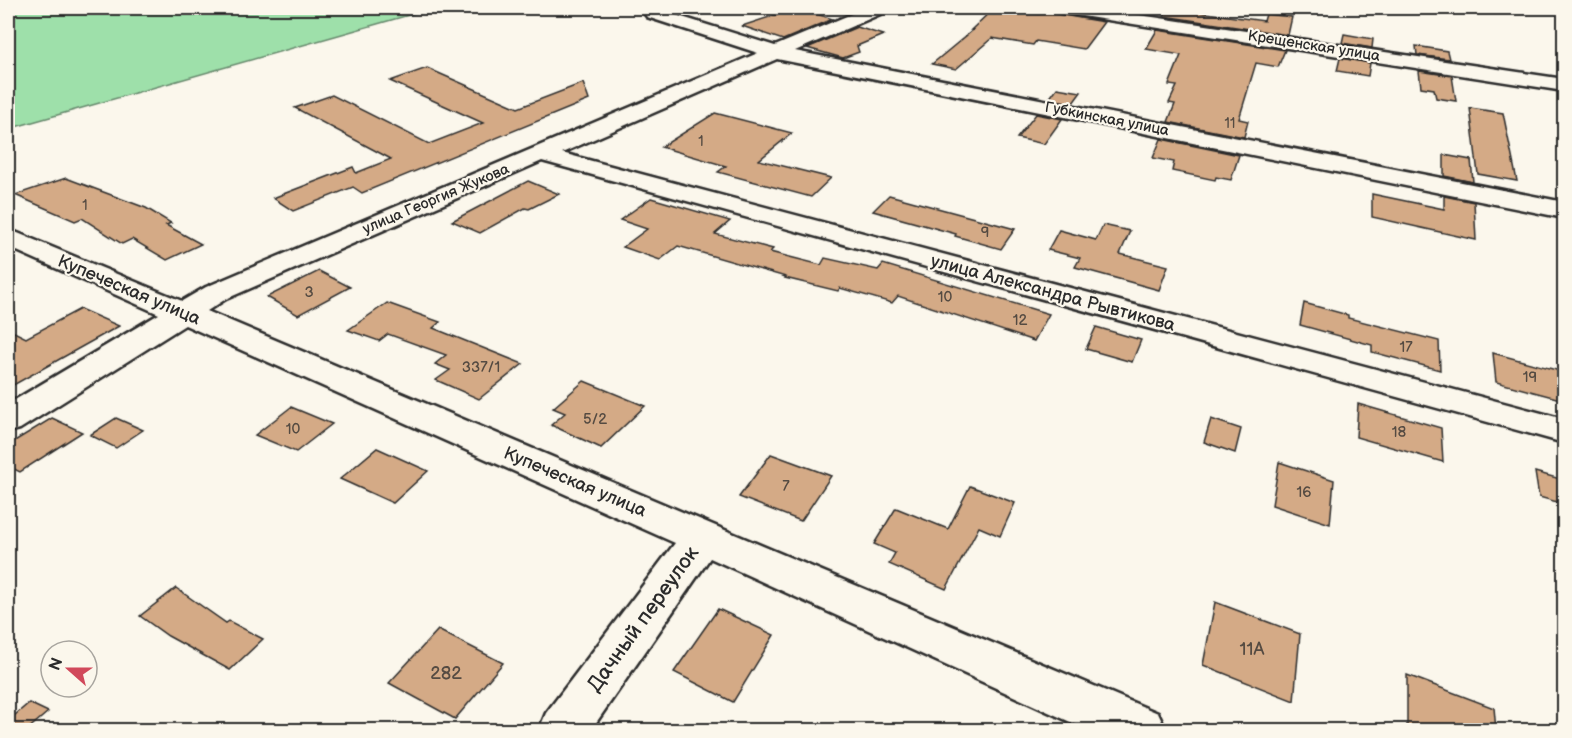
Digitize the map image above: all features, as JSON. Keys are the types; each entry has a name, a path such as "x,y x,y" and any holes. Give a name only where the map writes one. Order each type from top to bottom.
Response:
{"street":[{"name":"улица Георгия Жукова","path":"8,420 216,293 879,8"},
{"name":"Крещенская улица","path":"1063,8 1564,86"},
{"name":"Губкинская улица","path":"653,13 777,53 1564,210"},
{"name":"улица Александра Рывтикова","path":"542,154 1564,431"},
{"name":"Купеческая улица","path":"8,237 702,537 1141,730"},
{"name":"Дачный переулок","path":"563,730 702,537"}],"green space":[{"path":"8,8 443,8 423,11 8,129"}],"building":[{"path":"797,8 833,19 783,40 742,26"},
{"path":"994,8 1039,14 1040,8 1053,8 1057,14 1104,22 1084,49 1036,41 1033,45 992,38 956,69 932,64 973,30 971,30"},
{"path":"1169,8 1264,21 1266,14 1292,17 1288,35 1164,16"},
{"path":"857,27 883,35 857,46 859,52 843,58 807,48"},
{"path":"1157,30 1285,50 1278,67 1256,63 1239,119 1248,121 1244,137 1168,122 1175,104 1169,103 1177,86 1169,85 1181,55 1146,49"},
{"path":"1344,34 1373,39 1372,48 1342,43"},
{"path":"1416,46 1447,51 1449,59 1417,55"},
{"path":"1340,58 1370,63 1368,76 1337,71"},
{"path":"427,68 518,108 583,83 589,100 362,193 353,187 293,211 273,198 353,167 356,173 391,159 295,108 332,95 429,144 483,123 390,81"},
{"path":"1419,71 1452,76 1456,101 1436,98 1434,89 1421,87"},
{"path":"1057,88 1081,92 1073,103 1049,99"},
{"path":"1470,108 1503,113 1517,181 1478,174"},
{"path":"715,113 792,133 759,160 831,178 811,197 718,172 726,166 661,147"},
{"path":"1036,114 1062,119 1044,144 1017,138"},
{"path":"1161,139 1239,155 1231,180 1216,177 1215,180 1172,171 1174,162 1153,158"},
{"path":"1444,155 1471,160 1473,182 1444,176"},
{"path":"66,178 146,208 171,223 166,225 201,244 167,260 132,239 122,244 82,218 75,221 15,195"},
{"path":"528,181 559,194 529,209 525,208 480,233 452,221"},
{"path":"1372,194 1444,209 1444,196 1474,202 1476,240 1372,217"},
{"path":"889,195 1015,229 1001,249 873,211"},
{"path":"651,198 730,221 715,234 773,249 770,252 821,265 825,258 878,270 883,264 1049,314 1034,341 898,296 892,303 840,288 838,291 785,278 678,246 660,260 623,247 647,229 620,220"},
{"path":"1103,225 1130,231 1120,254 1168,266 1159,290 1075,267 1080,258 1048,250 1059,230 1096,240"},
{"path":"319,271 350,287 298,315 267,297"},
{"path":"387,303 440,322 433,328 523,364 479,399 436,380 450,370 435,364 446,355 388,334 379,341 348,330"},
{"path":"1304,303 1348,315 1348,318 1439,341 1440,370 1372,352 1372,345 1300,325"},
{"path":"80,309 119,326 8,388 8,329 26,338"},
{"path":"1096,327 1141,340 1132,362 1086,349"},
{"path":"1493,353 1564,372 1564,400 1496,382"},
{"path":"584,381 645,406 601,448 551,425 565,413 553,408"},
{"path":"1358,404 1441,428 1443,462 1356,437"},
{"path":"291,407 332,424 296,452 255,435"},
{"path":"52,418 82,432 20,472 8,466 8,445"},
{"path":"116,418 143,430 116,448 90,435"},
{"path":"1211,419 1241,429 1235,453 1204,442"},
{"path":"377,448 428,471 393,503 340,479"},
{"path":"771,454 831,476 801,521 739,497"},
{"path":"1279,462 1334,480 1330,524 1272,505"},
{"path":"1535,472 1564,480 1564,504 1539,497"},
{"path":"970,486 1015,503 1000,536 979,527 946,589 889,564 895,553 874,544 896,508 948,529"},
{"path":"176,588 226,623 229,621 263,639 230,670 168,636 140,616"},
{"path":"1215,602 1300,634 1294,701 1203,665"},
{"path":"718,609 774,635 733,702 674,672"},
{"path":"438,630 503,663 455,719 389,683"},
{"path":"1407,675 1494,708 1496,730 1407,730"},
{"path":"29,703 48,712 27,730 8,730 8,721"}]}
